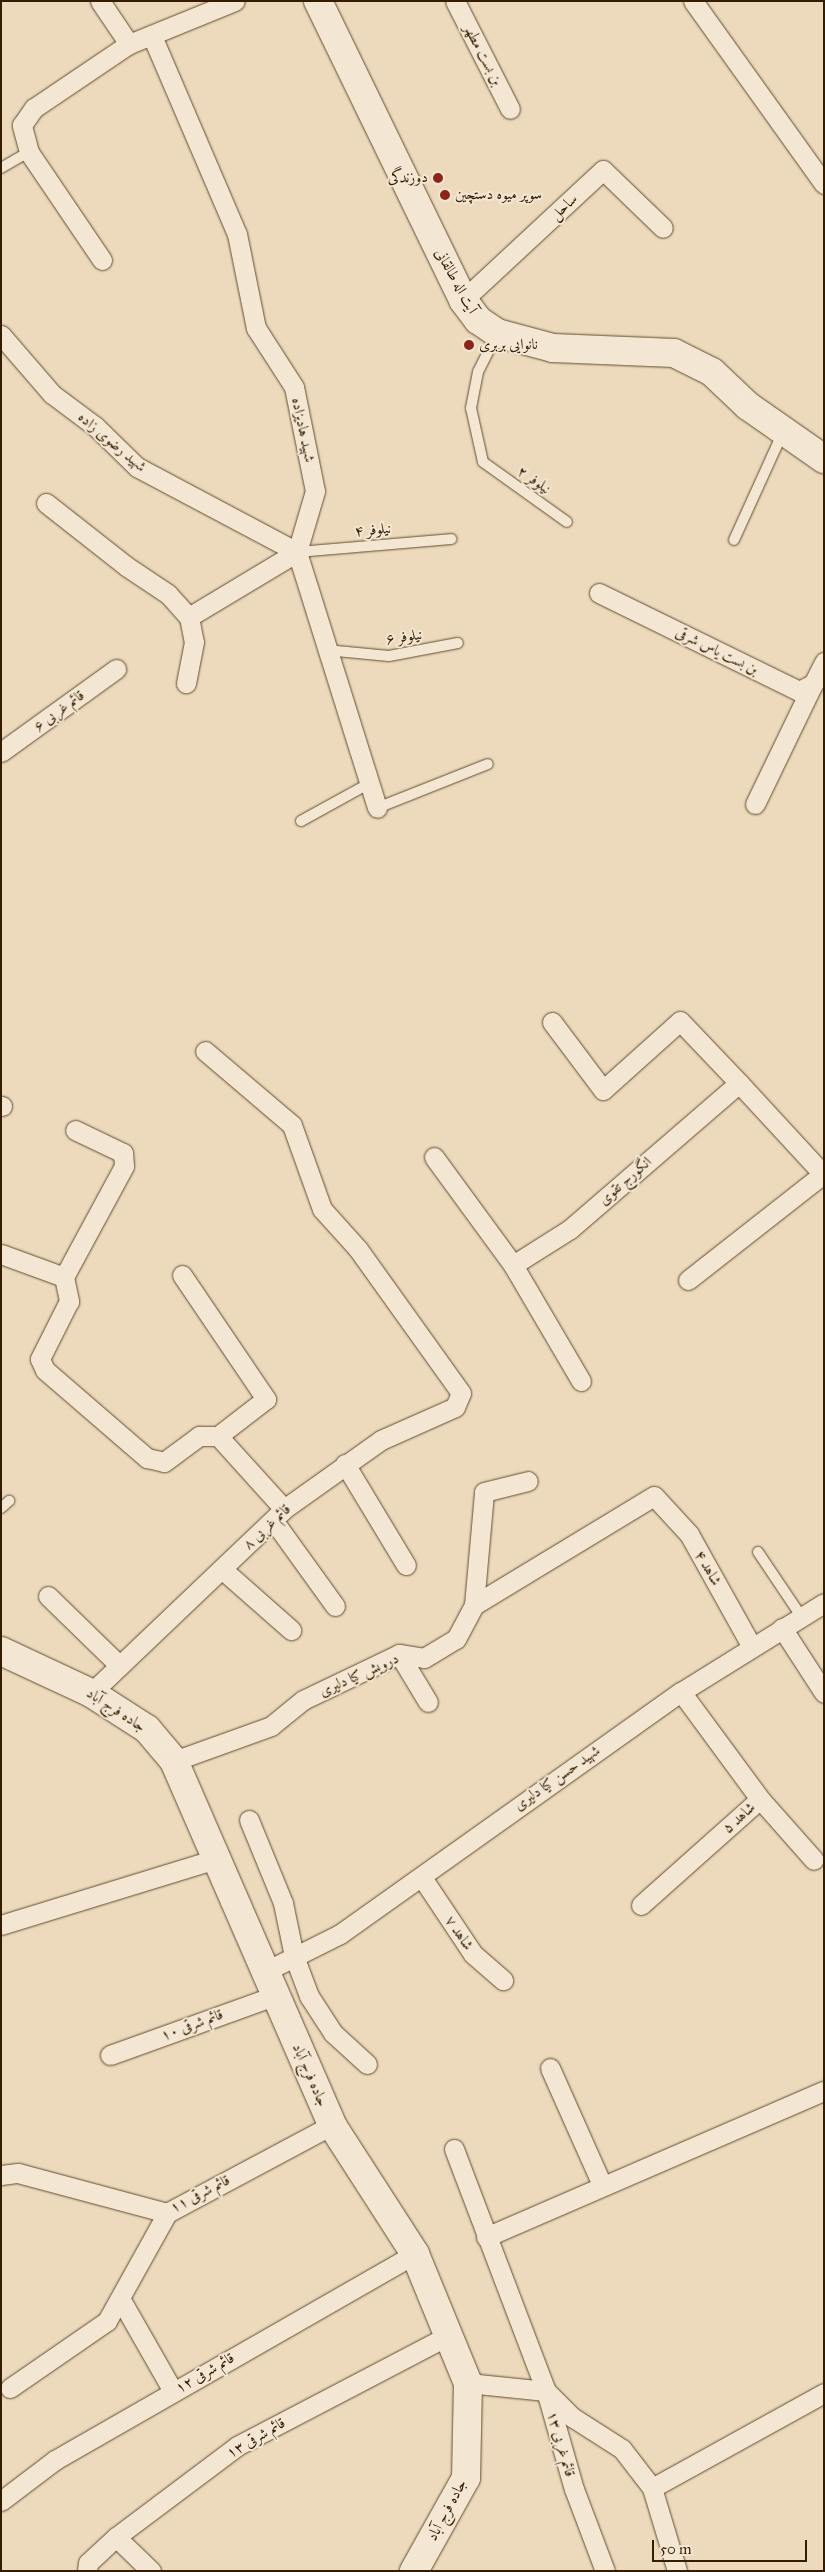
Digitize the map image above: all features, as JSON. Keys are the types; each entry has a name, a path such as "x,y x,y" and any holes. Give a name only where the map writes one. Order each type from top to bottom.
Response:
{"street":[{"path":"100,1 129,44"},
{"path":"102,260 29,152 22,125 34,108 129,44 152,36 189,9 235,1"},
{"name":"آیت اله طالقانی","path":"318,1 463,300 478,320 497,333 553,348 674,353 712,372 784,431 824,459"},
{"name":"بن بست مطهر","path":"455,1 510,109"},
{"path":"693,1 824,184"},
{"name":"شهید هادیزاده","path":"152,36 237,234 256,328 294,387 315,491 297,552"},
{"name":"ساحل","path":"463,300 603,170 663,228"},
{"name":"شهید رضوی زاده","path":"1,335 52,394 95,426 137,468 297,552"},
{"path":"46,503 126,566 168,594 190,617 194,642 186,683"},
{"path":"190,617 297,552 325,650 377,808"},
{"name":"بن بست یاس شرقی","path":"600,593 798,691 813,684"},
{"path":"755,804 824,662"},
{"name":"قائم غربی ۶","path":"1,752 116,669"},
{"path":"552,1022 603,1090 680,1022 823,1174 688,1280"},
{"name":"قائم غربی ۸","path":"91,1693 223,1570 278,1514 345,1464 381,1440 456,1407 462,1393 358,1249 322,1209 292,1125 205,1051"},
{"name":"انگورج تقوی","path":"513,1265 570,1229 739,1083"},
{"path":"75,1130 123,1153 124,1166 64,1277 70,1301 40,1359 45,1370 148,1458 164,1462 199,1436 218,1436 266,1399 182,1275"},
{"path":"434,1157 513,1265 581,1381"},
{"path":"1,1254 64,1277"},
{"path":"218,1436 278,1514 335,1606"},
{"path":"345,1464 406,1566"},
{"path":"474,1605 484,1492 528,1480"},
{"name":"شاهد ۴","path":"474,1605 654,1496 689,1534 752,1647"},
{"path":"223,1570 291,1630"},
{"path":"48,1596 120,1666"},
{"name":"شهید حسن کیا دلیری","path":"294,1956 340,1934 423,1879 496,1820 681,1692 824,1602"},
{"name":"درویش کیا دلیری","path":"174,1761 271,1726 303,1700 399,1654 424,1658 456,1639 474,1605"},
{"path":"782,1628 824,1693"},
{"name":"جاده فرج آباد","path":"1,1651 91,1693 147,1729 174,1761 269,1984 332,2125 415,2254 468,2384 466,2478 414,2571"},
{"path":"399,1654 428,1702"},
{"name":"شاهد ۵","path":"641,1905 760,1799 681,1692"},
{"path":"760,1799 814,1860"},
{"path":"249,1820 283,1903 294,1956 309,1996 333,2033 367,2064"},
{"path":"1,1925 216,1859"},
{"name":"شاهد ۷","path":"423,1879 473,1954 503,1980"},
{"name":"قائم شرقی ۱۰","path":"110,2055 269,1984 294,1956"},
{"path":"550,2068 602,2185"},
{"path":"486,2237 602,2185 824,2091"},
{"name":"قائم شرقی ۱۱","path":"1,2175 18,2173 167,2213 332,2125"},
{"path":"454,2149 546,2391 572,2417 622,2449 652,2488 677,2571"},
{"path":"10,2388 107,2321 121,2300 167,2213"},
{"name":"قائم شرقی ۱۲","path":"4,2493 55,2460 173,2391 415,2254"},
{"path":"121,2300 173,2391"},
{"name":"قائم شرقی ۱۳","path":"88,2571 88,2564 116,2537 237,2446 449,2335"},
{"name":"قائم غربی ۱۳","path":"468,2384 546,2391 574,2489 604,2571"},
{"path":"652,2488 824,2393"},
{"path":"116,2537 151,2571"}],"lane":[{"path":"1,168 29,152"},
{"name":"نیلوفر ۲","path":"497,333 478,372 471,408 483,462 567,522"},
{"path":"734,540 784,431"},
{"name":"نیلوفر ۴","path":"297,552 451,539"},
{"name":"نیلوفر ۶","path":"325,650 389,656 458,643"},
{"path":"377,808 488,764"},
{"path":"302,821 368,784"},
{"path":"758,1552 801,1616"}],"place":[{"name":"دوزندگی","path":"438,178"},
{"name":"سوپر میوه دستچین","path":"445,195"},
{"name":"نانوایی بربری","path":"469,345"}]}
